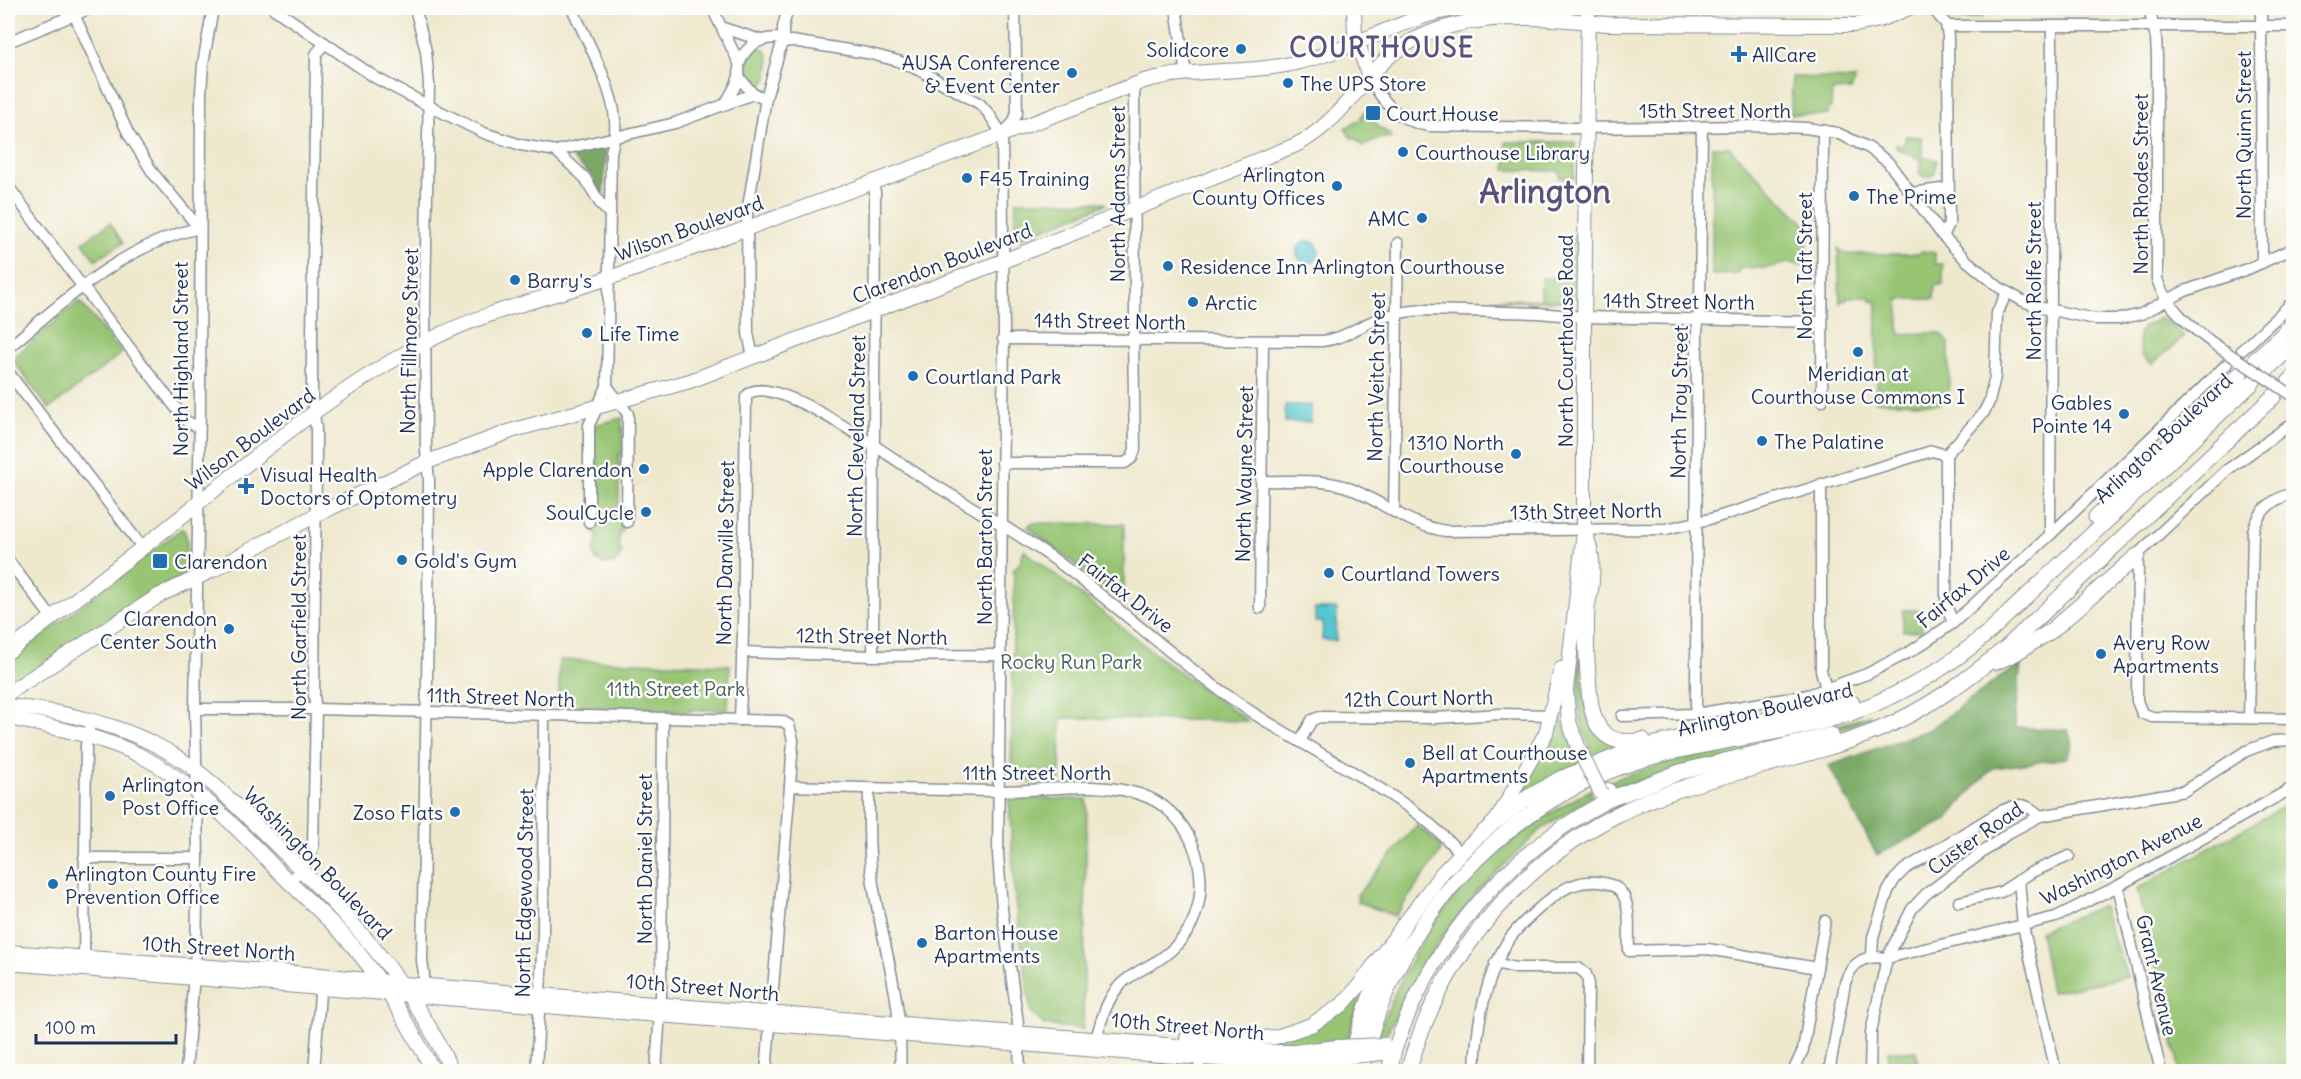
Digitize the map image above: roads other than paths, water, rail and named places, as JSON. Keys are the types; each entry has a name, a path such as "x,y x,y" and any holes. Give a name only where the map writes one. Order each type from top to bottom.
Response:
{"highway":[{"path":"2294,324 2262,364 2294,344"},
{"name":"Arlington Boulevard","path":"1361,1071 1386,990 1419,930 1450,887 1494,843 1529,816 1573,789 1638,761 1828,720 1891,697 1921,681 1964,652 2053,572 2094,519 2247,378"},
{"path":"1408,1071 1433,1004 1462,952 1510,893 1562,849 1605,822 1650,800 1707,781 1847,741 1895,722 1932,703 1980,670 2025,630 2274,396"},
{"path":"1980,670 2014,654 2051,631 2138,556"},
{"path":"1583,604 1589,704 1593,719 1602,731 1612,739 1625,742 1666,735 1702,733"},
{"path":"1496,821 1524,800 1560,779 1635,749 1702,733 1891,697"},
{"path":"1607,796 1680,772 1835,734 1895,722"},
{"path":"1350,1071 1357,1034 1366,1005 1404,924"},
{"path":"1389,1050 1389,1071"},
{"path":"1261,1062 1282,1071"}],"main road":[{"path":"1354,8 1354,27 1369,77"},
{"name":"Wilson Boulevard","path":"8,652 314,414 377,370 426,342 490,315 609,278 1134,85 1163,77 1287,65 1330,54 1422,16 1463,8"},
{"name":"Clarendon Boulevard","path":"8,693 160,595 196,579 316,515 427,462 514,430 680,385 1003,261 1308,138 1326,126 1383,62 1411,42 1479,14 1535,19 1588,14 1606,24 1856,25 1874,14 1909,8"},
{"name":"North Courthouse Road","path":"1588,14 1584,531 1591,546 1592,574 1567,672 1567,706 1571,729 1607,796"},
{"path":"1097,1042 1258,1039 1285,1035 1327,1016 1346,1000 1432,885 1461,853 1496,821 1542,742 1551,715 1568,634 1583,604"},
{"name":"Washington Boulevard","path":"8,706 43,710 92,721 146,740 195,768 301,869 359,930 411,996 440,1045 452,1071"},
{"name":"Washington Boulevard","path":"8,718 88,736 142,757 196,791 231,822 350,943 390,994 434,1071"},
{"path":"1389,1050 1420,988 1447,942 1471,910 1506,872 1540,843 1607,796"},
{"name":"10th Street North","path":"8,952 84,964"},
{"name":"10th Street North","path":"8,963 84,964 321,982 423,984 541,999 1020,1038 1097,1042 1199,1059 1261,1062 1336,1053 1389,1050"},
{"name":"10th Street North","path":"321,982 411,996 541,999"},
{"name":"10th Street North","path":"1199,1059 1281,1052 1336,1053"}],"street":[{"path":"8,42 92,8"},
{"name":"North Highland Street","path":"186,1071 196,972 198,858 195,709 201,92 203,64 213,8"},
{"path":"273,8 376,78 484,133 521,145 556,151 675,123 753,94"},
{"name":"North Fillmore Street","path":"414,8 426,51 429,77 426,342 429,480 422,961 425,975 423,984"},
{"path":"572,8 606,84 616,119 615,138 611,152 607,386 589,425 589,522"},
{"path":"712,8 739,63 739,77 726,103"},
{"path":"753,357 748,333 747,213 766,98 788,8"},
{"path":"723,28 761,40 792,41 867,53 898,61 921,71 980,104 1002,134 1013,123 1017,113 1015,8"},
{"path":"1176,8 1186,74"},
{"path":"1932,8 1947,27 1949,224 1943,236 1976,268 2007,293 2032,305 2052,310 2095,319 2120,319 2141,314 2194,287 2262,263 2294,248"},
{"name":"North Quinn Street","path":"2261,8 2262,263"},
{"name":"North Rhodes Street","path":"2152,10 2157,68 2156,270 2159,285 2168,300 2186,321 2214,344 2292,388"},
{"path":"8,348 82,286 110,266 154,243 181,232 199,228 153,172 128,133 74,14"},
{"name":"North Rolfe Street","path":"2050,535 2052,26"},
{"path":"1947,27 2294,26"},
{"path":"739,63 749,48 761,40"},
{"name":"North Garfield Street","path":"290,882 308,861 313,847 316,710 314,696 316,429 312,398 312,336 316,54 325,43"},
{"path":"739,77 753,94 766,98"},
{"name":"15th Street North","path":"1369,77 1377,91 1403,119 1420,124 1586,128 1763,126 1823,130 1844,135 1877,153 1891,165 1943,236"},
{"name":"North Adams Street","path":"1002,463 1125,463 1132,458 1135,449 1132,339 1135,322 1134,85"},
{"name":"North Troy Street","path":"1696,714 1698,320 1702,127"},
{"name":"North Taft Street","path":"1822,401 1823,130"},
{"name":"North Barton Street","path":"1002,134 1003,339 999,879 1020,1038 1020,1071"},
{"path":"556,151 585,178 601,205 610,214"},
{"name":"North Cleveland Street","path":"872,182 875,192 873,656"},
{"path":"8,186 186,421 198,427"},
{"path":"1912,193 1948,188"},
{"name":"North Veitch Street","path":"1394,512 1395,314 1398,243"},
{"path":"1953,623 1946,605 1946,455 1984,412 1989,402 1995,377 1997,313 2007,293"},
{"path":"2242,350 2294,301"},
{"name":"14th Street North","path":"1003,339 1263,342 1332,340 1370,322 1395,314 1424,310 1538,313 1584,317 1821,322"},
{"name":"North Wayne Street","path":"1260,608 1263,342"},
{"name":"Fairfax Drive","path":"1622,716 1696,714 1808,695 1882,667 1913,650 1953,623 2050,535 2227,364"},
{"path":"8,372 142,547"},
{"path":"607,386 628,414 627,522"},
{"name":"Fairfax Drive","path":"753,390 770,391 833,419 874,443 921,477 1002,525 1054,560 1246,709 1412,810 1461,853"},
{"name":"North Danville Street","path":"740,720 746,397 753,390"},
{"path":"2294,422 2227,470 2142,549 2138,556 2137,701 2139,710 2146,716 2156,718 2294,719"},
{"name":"13th Street North","path":"1261,482 1325,483 1347,487 1419,525 1446,531 1657,530 1714,518 1932,451 1946,455"},
{"path":"1821,484 1821,670 1826,689"},
{"path":"2249,718 2252,535 2259,516 2268,505 2294,493"},
{"path":"8,560 52,618"},
{"path":"2121,571 2138,582"},
{"name":"12th Street North","path":"742,652 873,656 1001,655"},
{"name":"11th Street North","path":"195,709 782,721 789,725 793,740 790,786 998,791 1091,787 1140,794 1158,802 1187,831 1200,870 1200,898 1190,928 1166,956 1131,975 1108,1000 1100,1021 1097,1042"},
{"name":"12th Court North","path":"1300,741 1312,720 1320,717 1436,718 1500,714 1551,715"},
{"name":"North Edgewood Street","path":"536,1071 541,999 544,716"},
{"name":"North Daniel Street","path":"656,1071 661,1009 663,719"},
{"path":"84,964 86,745 92,721"},
{"name":"Custer Road","path":"1870,1071 1871,1032 1887,958 1917,901 2010,832 2040,816 2184,791 2246,751 2273,741 2294,740"},
{"path":"766,1071 790,786"},
{"name":"Washington Avenue","path":"1887,958 2056,916 2118,886 2294,787"},
{"path":"869,788 870,862 901,1028 900,1071"},
{"path":"1872,956 1873,937 1888,891 1905,869 2001,811 2017,804 2031,808 2040,816"},
{"path":"1959,902 2001,892 2032,872 2069,856"},
{"path":"84,858 198,858"},
{"path":"2019,880 2023,926 2056,1071"},
{"path":"1475,1071 1480,1015 1495,963 1511,935 1559,893 1574,885 1602,883 1613,885 1621,891 1627,906 1629,951 1708,949 1817,968"},
{"name":"Grant Avenue","path":"2118,886 2161,1071"},
{"path":"1794,1071 1803,1050 1825,921"},
{"path":"1829,1071 1849,972 1872,956 1887,958"},
{"path":"1495,963 1516,968 1578,968 1586,974 1588,980 1587,1071"},
{"path":"314,1071 321,982"},
{"path":"411,996 423,984"}],"water":[{"path":"1308,241 1316,244 1319,252 1316,260 1308,263 1300,260 1297,252 1300,244"},
{"path":"1285,405 1311,405 1311,422 1285,422"},
{"path":"1315,609 1337,609 1336,641 1322,640 1323,622 1315,622"}],"place":[{"name":"Solidcore","path":"1241,49"},
{"name":"AllCare","path":"1739,54"},
{"name":"AUSA Conference & Event Center","path":"1072,73"},
{"name":"The UPS Store","path":"1288,83"},
{"name":"Court House","path":"1373,113"},
{"name":"Courthouse Library","path":"1403,152"},
{"name":"F45 Training","path":"967,178"},
{"name":"Arlington County Offices","path":"1337,186"},
{"name":"The Prime","path":"1854,196"},
{"name":"AMC","path":"1422,218"},
{"name":"Residence Inn Arlington Courthouse","path":"1168,266"},
{"name":"Barry's","path":"515,280"},
{"name":"Arctic","path":"1193,302"},
{"name":"Life Time","path":"587,333"},
{"name":"Meridian at Courthouse Commons I","path":"1858,352"},
{"name":"Courtland Park","path":"913,376"},
{"name":"Gables Pointe 14","path":"2124,414"},
{"name":"The Palatine","path":"1762,441"},
{"name":"1310 North Courthouse","path":"1516,454"},
{"name":"Apple Clarendon","path":"644,469"},
{"name":"Visual Health Doctors of Optometry","path":"246,486"},
{"name":"SoulCycle","path":"646,512"},
{"name":"Gold's Gym","path":"402,560"},
{"name":"Clarendon","path":"160,561"},
{"name":"Courtland Towers","path":"1329,573"},
{"name":"Clarendon Center South","path":"229,629"},
{"name":"Avery Row Apartments","path":"2101,654"},
{"name":"Bell at Courthouse Apartments","path":"1410,763"},
{"name":"Arlington Post Office","path":"110,796"},
{"name":"Zoso Flats","path":"455,812"},
{"name":"Arlington County Fire Prevention Office","path":"53,884"},
{"name":"Barton House Apartments","path":"922,943"}],"district":[{"name":"COURTHOUSE","path":"1382,47"},
{"name":"Arlington","path":"1545,191"}],"park label":[{"name":"Rocky Run Park","path":"1071,661"},
{"name":"11th Street Park","path":"676,688"}]}
